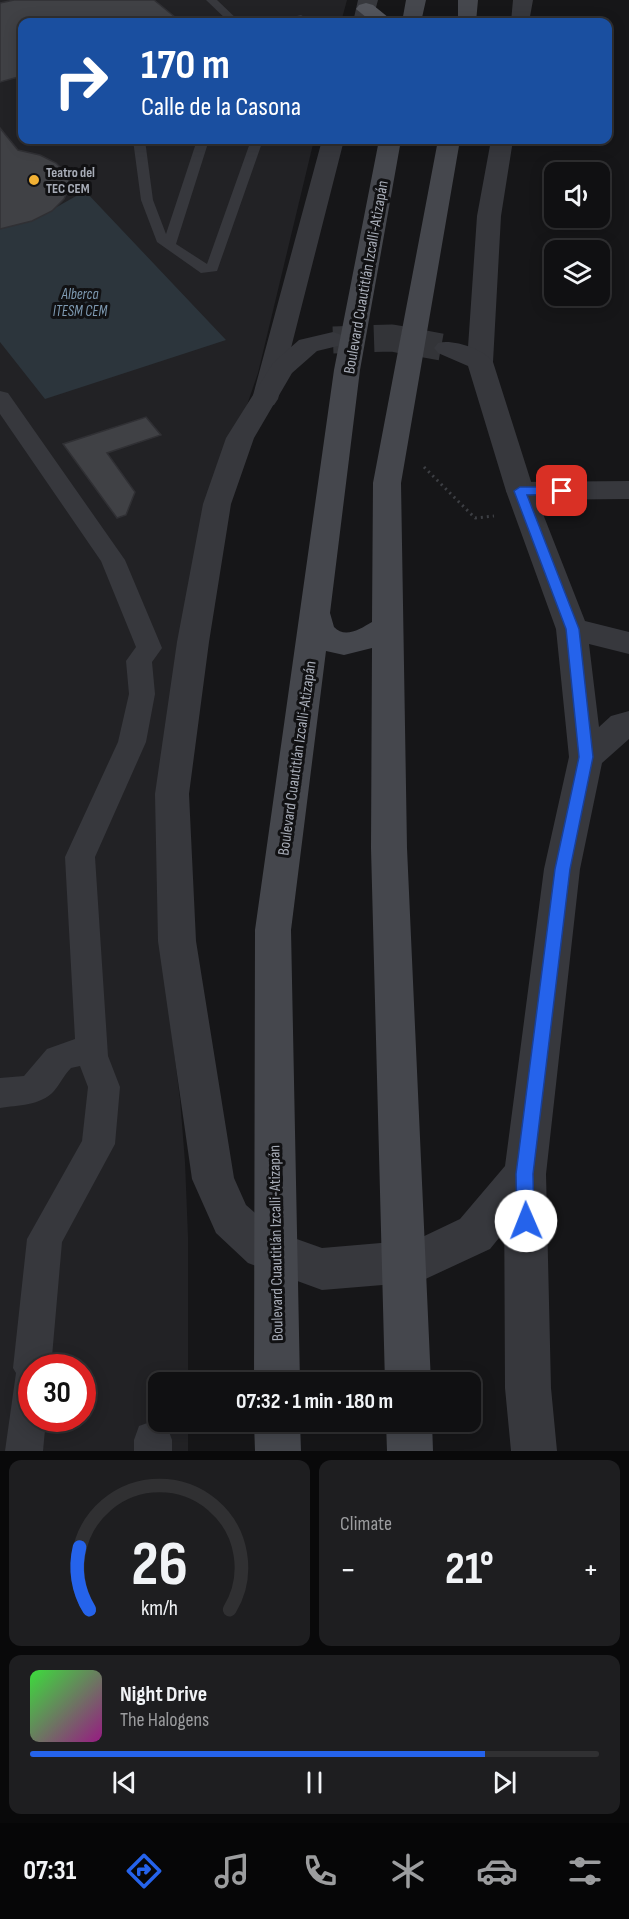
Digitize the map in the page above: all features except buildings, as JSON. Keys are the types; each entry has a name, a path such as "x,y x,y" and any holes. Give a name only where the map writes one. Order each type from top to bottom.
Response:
{"main road":[{"path":"413,18 416,0"},
{"path":"467,18 468,0"},
{"name":"Boulevard Cuautitlán Izcalli-Atizapán","path":"277,1372 273,930 347,370 389,144"},
{"path":"408,1372 389,848 387,483 447,144"},
{"path":"315,613 321,633 331,641 348,644 371,638 388,627"},
{"path":"277,1432 278,1451"},
{"path":"409,1432 410,1451"}],"street":[{"path":"521,18 523,0"},
{"path":"265,399 332,144"},
{"path":"501,144 489,216 480,362 523,499 572,629 586,757 562,869 525,1174 528,1388 534,1451"},
{"path":"333,340 308,345 282,369 240,438 217,504 193,642 172,794 177,941 213,1179 231,1219 263,1248 322,1269 419,1261 475,1234 525,1174"},
{"path":"447,348 480,362"},
{"path":"0,399 113,560 150,648 139,661 142,694 132,742 80,857 92,1056"},
{"path":"523,499 629,490"},
{"path":"572,629 629,643"},
{"path":"586,757 623,725 629,723"},
{"path":"0,1094 28,1092 35,1088 57,1060 90,1048 104,1087 98,1144 45,1239 33,1354"},
{"path":"24,1451 26,1432"}],"lane":[{"path":"211,0 231,18"},
{"path":"140,144 147,200 163,242 203,270 212,268 257,144"},
{"path":"169,245 202,144"}],"path":[{"path":"395,439 475,518 524,512 523,499"}],"shaded area":[{"path":"0,0 347,0 342,18 18,18 18,144 313,144 258,373 212,507 162,954 180,1099 185,1162 188,1237 188,1372 148,1372 148,1432 188,1432 188,1451 0,1451"}],"water":[{"name":"Alberca ITESM CEM","path":"85,191 226,340 45,399 0,342 0,226 32,221"}],"tunnel":[{"path":"333,340 392,338 447,348"}],"place":[{"name":"Teatro del TEC CEM","path":"34,180"}],"route":[{"path":"526,1221 525,1174 562,869 586,757 572,629 520,491 562,491"}]}
